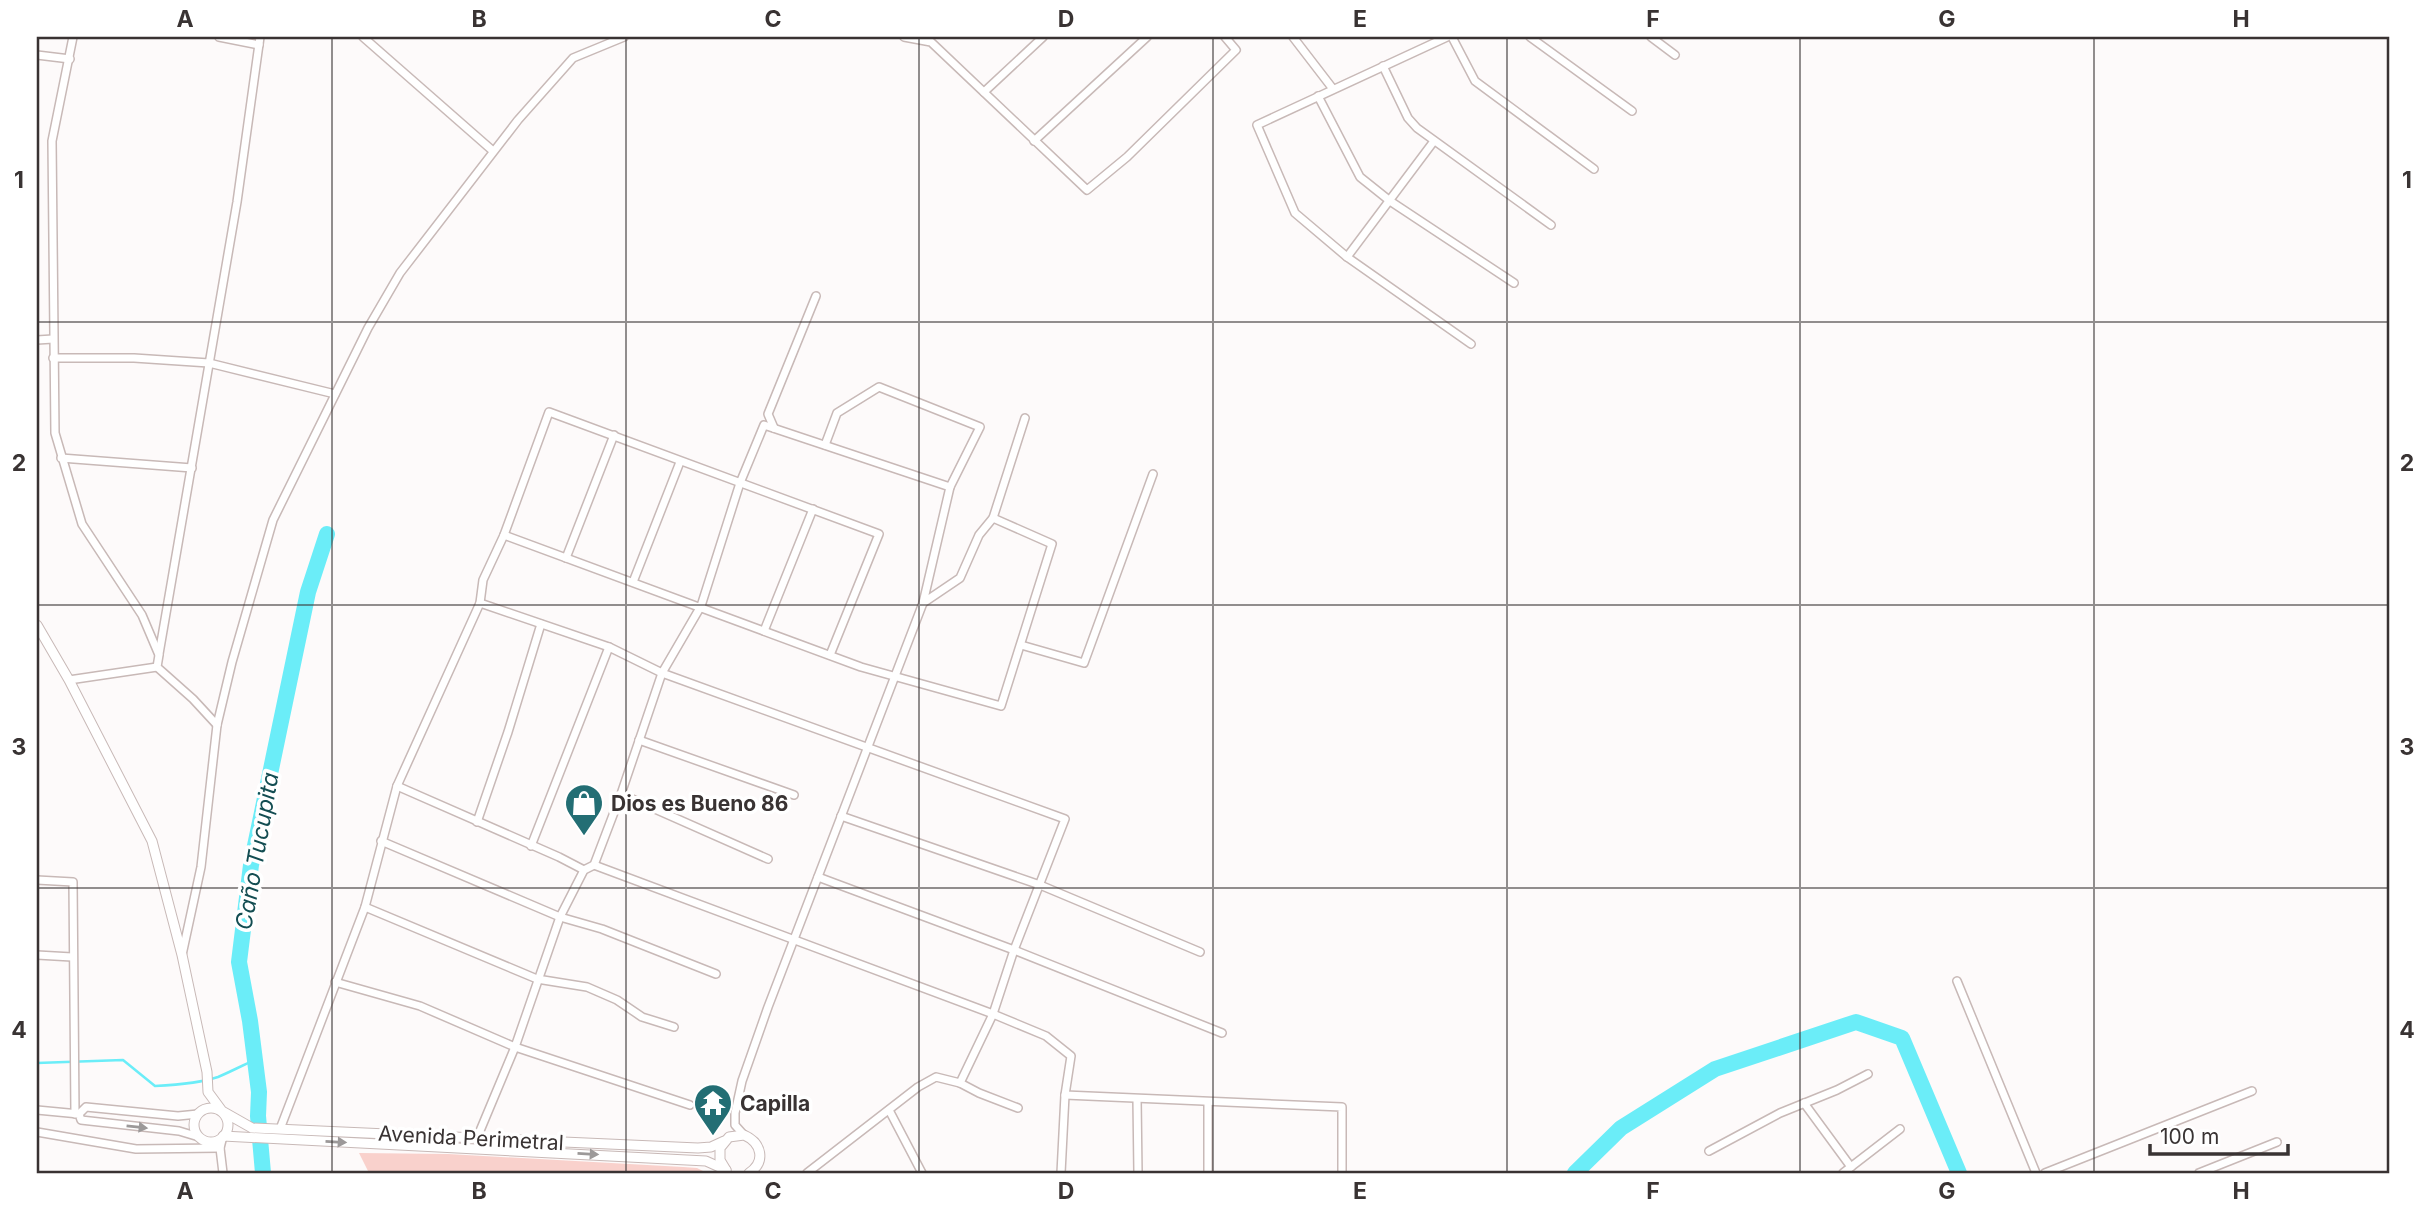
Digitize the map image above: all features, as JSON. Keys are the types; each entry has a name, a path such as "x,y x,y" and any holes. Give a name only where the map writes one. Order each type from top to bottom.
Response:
{"street":[{"path":"73,37 52,141 55,433 82,524 142,615 159,655"},
{"path":"157,667 237,202 259,41 219,37"},
{"path":"363,37 493,151"},
{"path":"182,955 201,867 217,725 232,662 274,520 368,328 400,273 493,151 573,58 624,37"},
{"path":"904,37 934,39 984,92 1087,190 1127,157 1236,50 1225,37"},
{"path":"984,92 1043,37"},
{"path":"1034,141 1147,37"},
{"path":"1303,37 1293,39 1333,89"},
{"path":"1471,344 1347,257 1295,213 1256,125 1449,37 1475,81 1594,169"},
{"path":"1530,37 1632,111"},
{"path":"1651,37 1675,55"},
{"path":"37,55 69,59"},
{"path":"1383,66 1408,118 1417,128 1551,225"},
{"path":"1318,96 1360,177 1390,201 1514,283"},
{"path":"1347,257 1434,141"},
{"path":"774,428 768,414 816,296"},
{"path":"37,340 53,339"},
{"path":"53,358 134,358 209,363 335,394"},
{"path":"766,1173 760,1159 760,1149 736,1125 736,1100 768,1007 923,603 950,487 980,427 879,387 837,412 825,445"},
{"path":"280,1129 365,907 397,786 480,603 483,580 504,535 549,412 879,534 830,655"},
{"path":"923,603 960,579 979,535 993,518 1026,418"},
{"path":"477,1138 515,1046 560,917 584,870 594,865 662,673 701,606 740,484 764,425 950,487"},
{"path":"566,558 614,435"},
{"path":"61,458 192,468"},
{"path":"632,582 680,462"},
{"path":"1021,645 1084,663 1153,474"},
{"path":"764,631 813,509"},
{"path":"504,535 860,667 1001,706 1052,544 993,518"},
{"path":"480,603 609,647 662,673 1065,819 1014,950 993,1014 960,1083"},
{"path":"477,822 541,624"},
{"path":"37,625 69,680 152,841 182,955 207,1072 208,1092 194,1124 199,1137"},
{"path":"531,846 609,647"},
{"path":"157,667 217,725"},
{"path":"69,680 157,667"},
{"path":"639,740 794,795"},
{"path":"397,786 584,870"},
{"path":"621,794 768,859"},
{"path":"841,816 1040,885 1200,952"},
{"path":"381,841 560,917 602,929 716,974"},
{"path":"594,865 1046,1036 1071,1056 1065,1096 1061,1173"},
{"path":"817,877 1014,950 1222,1033"},
{"path":"37,880 73,882 72,957 77,1114 82,1121 179,1131 212,1142 223,1136"},
{"path":"365,907 537,979 587,987 617,1000 642,1017 674,1027"},
{"path":"37,955 72,957"},
{"path":"1957,981 2036,1173"},
{"path":"335,982 419,1006 515,1046 690,1105"},
{"path":"1709,1151 1780,1113 1868,1074"},
{"path":"807,1173 918,1087 936,1077 960,1083 1018,1108"},
{"path":"2045,1173 2252,1091"},
{"path":"208,1092 222,1111 228,1125 220,1148 223,1173"},
{"path":"1065,1096 1342,1107 1342,1173"},
{"path":"1137,1099 1138,1173"},
{"path":"1208,1102 1208,1173"},
{"path":"1804,1103 1851,1167"},
{"path":"37,1110 77,1114 86,1107 178,1116 198,1114 211,1108 222,1111"},
{"path":"889,1110 922,1173"},
{"name":"Avenida Perimetral","path":"222,1111 251,1128 268,1129 698,1148 711,1147 737,1135 744,1135"},
{"path":"1843,1173 1900,1129"},
{"path":"37,1132 136,1149 220,1148"},
{"name":"Avenida Perimetral","path":"223,1136 706,1161 728,1172"},
{"path":"724,1141 719,1155 728,1172"},
{"path":"2199,1173 2277,1142"},
{"path":"749,1173 760,1159"}],"shaded area":[{"path":"359,1153 448,1154 683,1167 697,1168 707,1173 369,1173"}],"waterway":[{"name":"Caño Tucupita","path":"263,1173 258,1116 259,1092 239,962 251,865 308,592 327,534"},
{"name":"Caño Tucupita","path":"1575,1173 1621,1128 1715,1069 1856,1022 1902,1038 1959,1173"},
{"path":"37,1063 123,1060 155,1086 211,1079 255,1060"}],"place":[{"name":"Dios es Bueno 86","path":"584,837"},
{"name":"Capilla","path":"713,1137"}]}
